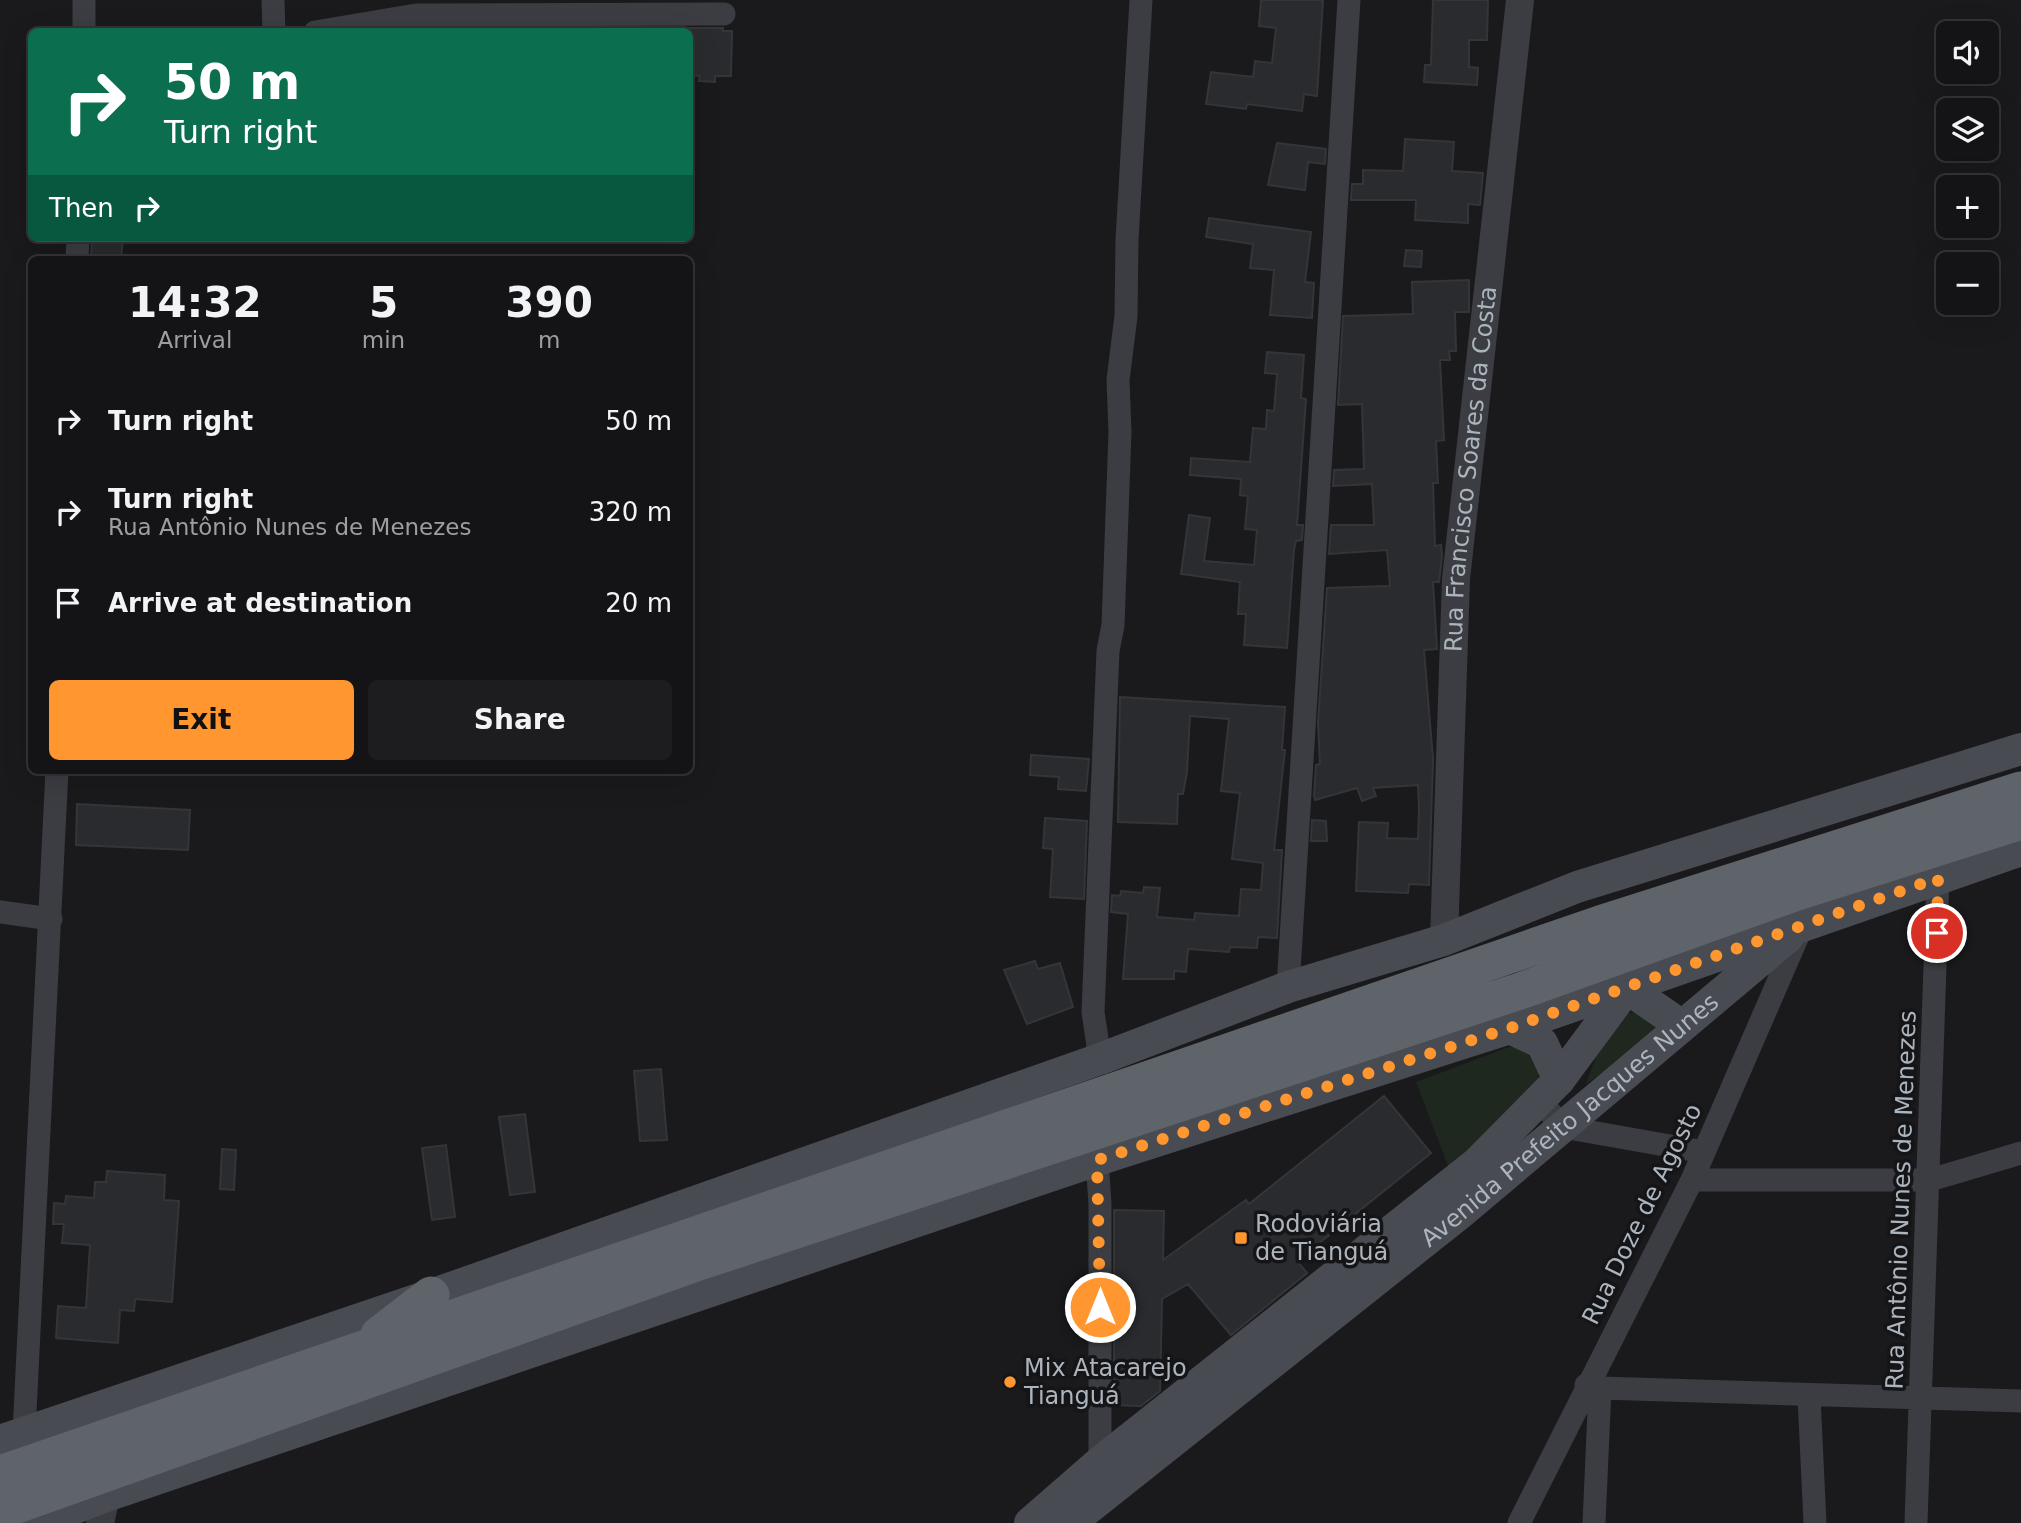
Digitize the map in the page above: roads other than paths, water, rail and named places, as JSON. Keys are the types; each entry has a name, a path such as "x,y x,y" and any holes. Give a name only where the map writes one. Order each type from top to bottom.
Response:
{"highway":[{"path":"0,1474 1600,924 2021,790"},
{"path":"0,1511 694,1264 1523,990 1797,892 2021,821"},
{"path":"357,1352 431,1295"},
{"path":"331,1420 420,1363"}],"main road":[{"path":"12,1436 431,1295 1100,1059 1288,987 1581,897 2021,750"},
{"path":"36,1523 103,1510 331,1420 1097,1160 1510,1028 1623,981 1803,924 2021,850"},
{"name":"Avenida Prefeito Jacques Nunes","path":"1030,1523 1109,1474 1486,1174 1563,1127 1803,924"},
{"path":"1623,981 1682,1026"},
{"name":"Avenida Prefeito Jacques Nunes","path":"1486,1174 1549,1090 1623,981"},
{"path":"1510,1028 1542,1043 1549,1090"},
{"name":"Avenida Prefeito Jacques Nunes","path":"1070,1523 1109,1474"}],"street":[{"path":"84,0 84,28"},
{"path":"273,0 274,28"},
{"path":"1100,1059 1093,1012 1108,651 1113,625 1114,521 1120,432 1118,380 1126,316 1127,240 1141,0"},
{"path":"1288,987 1349,0"},
{"name":"Rua Francisco Soares da Costa","path":"1444,940 1455,579 1520,0"},
{"path":"339,28 416,15 437,7 724,14"},
{"path":"12,1436 51,919 57,774"},
{"name":"Rua Antônio Nunes de Menezes","path":"1916,1523 1930,1180 1938,878"},
{"path":"0,912 51,919"},
{"name":"Rua Doze de Agosto","path":"1519,1523 1593,1386 1692,1180 1803,924"},
{"path":"1549,1090 1563,1127 1704,1152"},
{"path":"1692,1180 1930,1180 2021,1153"},
{"path":"1097,1160 1109,1474"},
{"path":"1594,1523 1593,1386 1809,1397 2021,1401"},
{"path":"1809,1397 1815,1523"}],"place":[{"name":"Rodoviária de Tianguá","path":"1241,1238"},
{"name":"Mix Atacarejo Tianguá","path":"1010,1382"}]}
